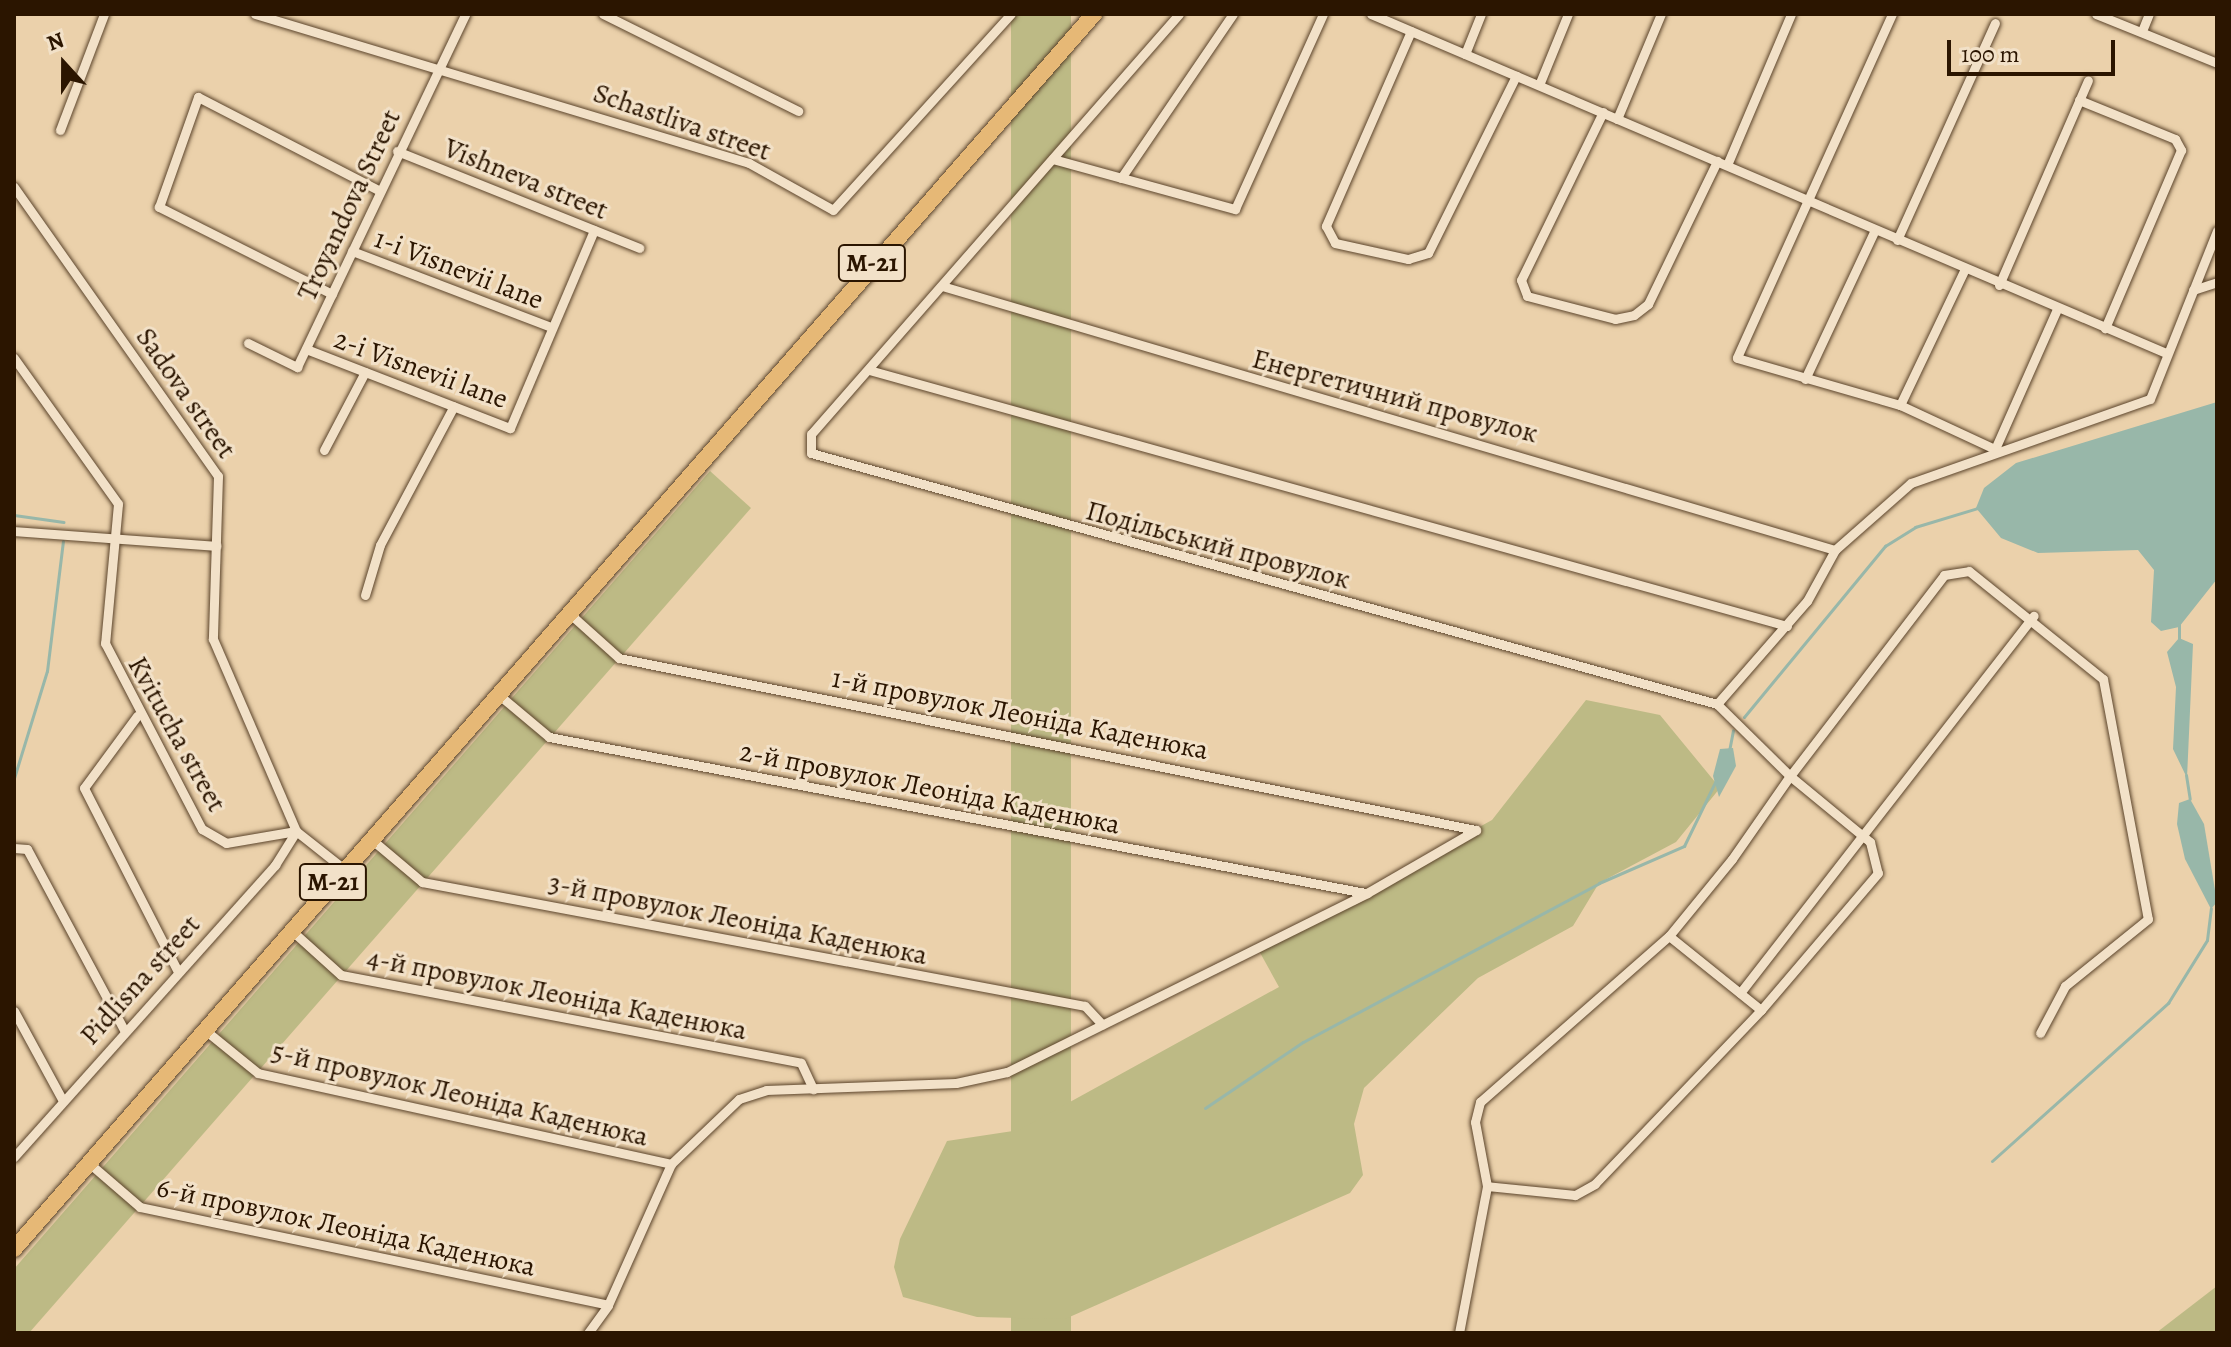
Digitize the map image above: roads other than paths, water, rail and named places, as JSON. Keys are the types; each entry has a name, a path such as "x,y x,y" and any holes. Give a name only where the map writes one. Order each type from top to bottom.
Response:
{"highway":[{"name":"М-21","path":"14,1249 1094,14"}],"street":[{"path":"60,130 104,14"},
{"name":"Schastliva street","path":"255,14 749,163 833,210 1011,14"},
{"name":"Troyandova Street","path":"306,349 397,151 465,14"},
{"path":"603,14 798,111"},
{"name":"Подільський провулок","path":"1179,14 811,434 816,457 1717,704"},
{"path":"1121,178 1233,14"},
{"path":"1053,159 1235,209 1323,14"},
{"path":"1371,14 1727,165 1805,203 1964,271 2164,352"},
{"path":"1465,54 1481,14"},
{"path":"1539,85 1568,14"},
{"path":"1617,119 1661,14"},
{"path":"1727,165 1791,14"},
{"path":"1892,14 1735,350 1744,362 1900,405 1995,449"},
{"path":"2096,14 2217,63"},
{"path":"2142,31 2149,14"},
{"path":"1897,240 1995,23"},
{"path":"1411,31 1326,226 1335,243 1408,259 1428,253 1516,76"},
{"path":"1999,285 2088,80"},
{"path":"332,294 159,207 198,97 380,191"},
{"path":"2079,100 2175,139 2181,150 2105,328"},
{"path":"1603,112 1521,280 1527,296 1615,319 1634,315 1648,304 1717,161"},
{"name":"Vishneva street","path":"397,151 639,248"},
{"name":"Sadova street","path":"14,187 218,476 213,639 296,831"},
{"path":"551,327 594,230"},
{"path":"1487,1186 1586,1192 1761,1010 1878,873 1878,855 1863,835 1790,776 1717,704 1787,626 1835,550 1911,483 1995,449 2145,402 2155,394 2164,352 2217,231"},
{"path":"1805,379 1874,232"},
{"name":"1-i Visnevii lane","path":"352,251 551,327"},
{"path":"1900,405 1964,271"},
{"path":"2193,290 2217,282"},
{"name":"Енергетичний провулок","path":"942,286 1835,550"},
{"path":"1995,449 2057,309"},
{"name":"2-i Visnevii lane","path":"306,349 510,428 551,327"},
{"path":"248,343 297,367 306,349"},
{"name":"Kvitucha street","path":"14,358 111,490 118,504 102,630 137,716 214,840 296,831"},
{"path":"869,370 1787,626"},
{"path":"324,450 365,372"},
{"path":"365,595 380,545 454,406"},
{"path":"14,531 113,533 216,546"},
{"path":"1459,1333 1487,1186 1476,1135 1480,1102 1669,936 1944,575 1969,571 2034,616 2094,668 2110,697 2148,919 2065,986 2040,1033"},
{"name":"1-й провулок Леоніда Каденюка","path":"570,614 619,658 1476,830 1367,893"},
{"path":"1740,993 2034,616"},
{"name":"2-й провулок Леоніда Каденюка","path":"499,695 549,737 1367,893"},
{"path":"137,716 84,788 177,970"},
{"path":"296,831 344,869"},
{"name":"Pidlisna street","path":"14,1157 177,970 275,865 296,831"},
{"name":"3-й провулок Леоніда Каденюка","path":"371,839 422,882 1085,1006 1102,1024"},
{"path":"14,848 27,849 124,1030"},
{"path":"588,1333 608,1305 671,1164 739,1099 813,1089 987,1079 1367,893"},
{"name":"4-й провулок Леоніда Каденюка","path":"291,930 341,975 801,1063 813,1089"},
{"path":"1669,936 1761,1010"},
{"path":"14,1011 62,1099"},
{"name":"5-й провулок Леоніда Каденюка","path":"205,1030 258,1073 671,1164"},
{"name":"6-й провулок Леоніда Каденюка","path":"89,1163 140,1207 608,1305"}],"waterway":[{"path":"1744,717 1885,546 1915,527 1978,508"},
{"path":"14,515 64,522"},
{"path":"14,778 47,671 63,541"},
{"path":"2179,624 2179,640"},
{"path":"1729,751 1733,730"},
{"path":"2186,775 2190,799"},
{"path":"1205,1108 1303,1042 1599,883 1684,846 1716,780"},
{"path":"1992,1161 2168,1003 2207,940 2211,908"}]}
